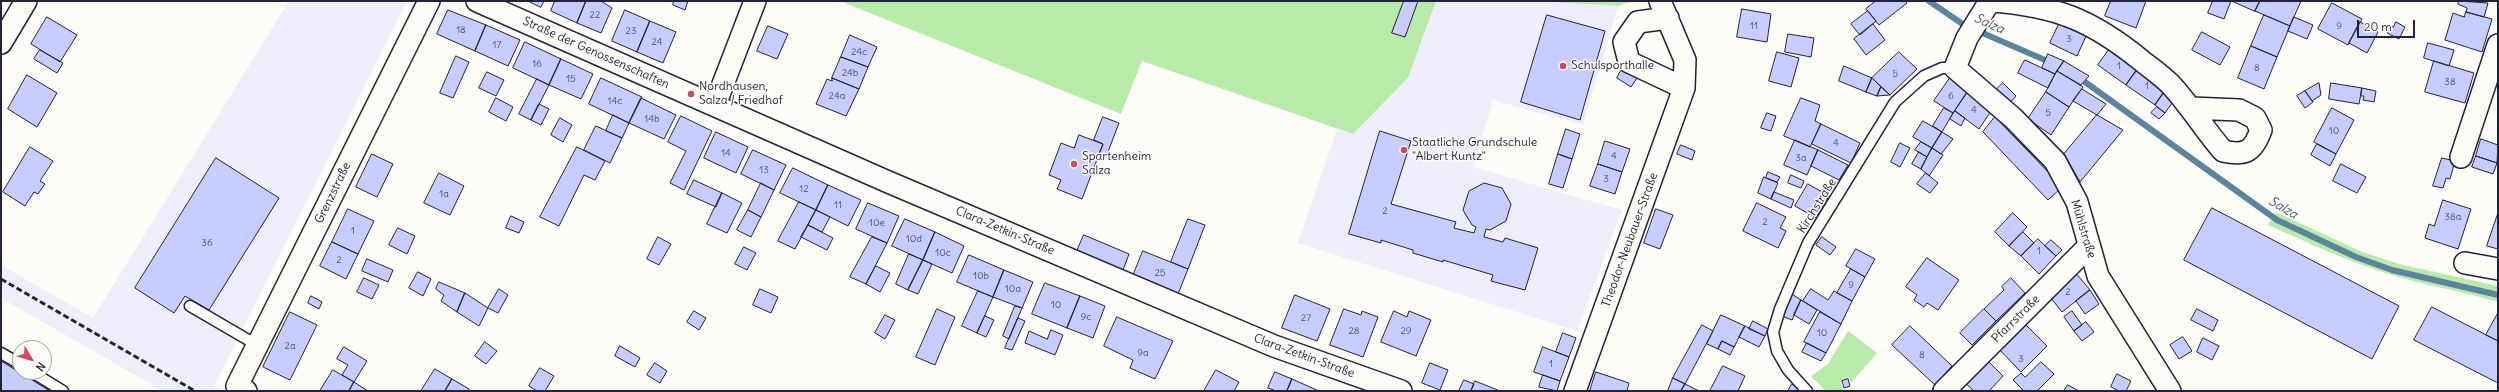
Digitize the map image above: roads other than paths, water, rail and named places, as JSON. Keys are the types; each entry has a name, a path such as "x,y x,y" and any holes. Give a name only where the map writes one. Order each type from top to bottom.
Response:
{"street":[{"path":"1,43 26,1"},
{"name":"Grenzstraße","path":"242,388 257,344 429,1"},
{"name":"Straße der Genossenschaften","path":"477,1 716,106"},
{"path":"716,106 755,1"},
{"path":"1955,68 1967,38 1977,20 1991,1 2030,4 2060,11 2087,24 2127,49 2171,84 2191,108"},
{"name":"Theodor-Neubauer-Straße","path":"1575,391 1684,88 1685,60 1664,9 1638,22 1624,42 1630,62 1684,88"},
{"path":"2461,157 2498,45"},
{"name":"Mühlstraße","path":"1955,68 2013,118 2055,161 2076,202 2088,247 2098,276 2170,391"},
{"name":"Clara-Zetkin-Straße","path":"716,106 886,181 1274,346 1401,391"},
{"name":"Pfarrstraße","path":"1944,391 2088,247"},
{"path":"2465,263 2498,269"}],"lane":[{"name":"Kirchstraße","path":"1807,391 1788,370 1777,351 1773,332 1780,309 1808,243 1895,102 1924,76 1942,68 1955,68"},
{"path":"190,306 257,344"},
{"path":"1,353 12,359"},
{"path":"45,380 63,391"}],"waterway":[{"name":"Salza","path":"1929,1 1964,25 2045,60"},
{"name":"Salza","path":"2085,82 2277,220 2356,257 2392,270 2498,295"}],"railway":[{"path":"1,279 195,391"}],"place":[{"name":"Schulsporthalle","path":"1563,66"},
{"name":"Nordhausen, Salza / Friedhof","path":"691,94"},
{"name":"Staatliche Grundschule \"Albert Kuntz\"","path":"1404,150"},
{"name":"Spartenheim Salza","path":"1074,164"}]}
